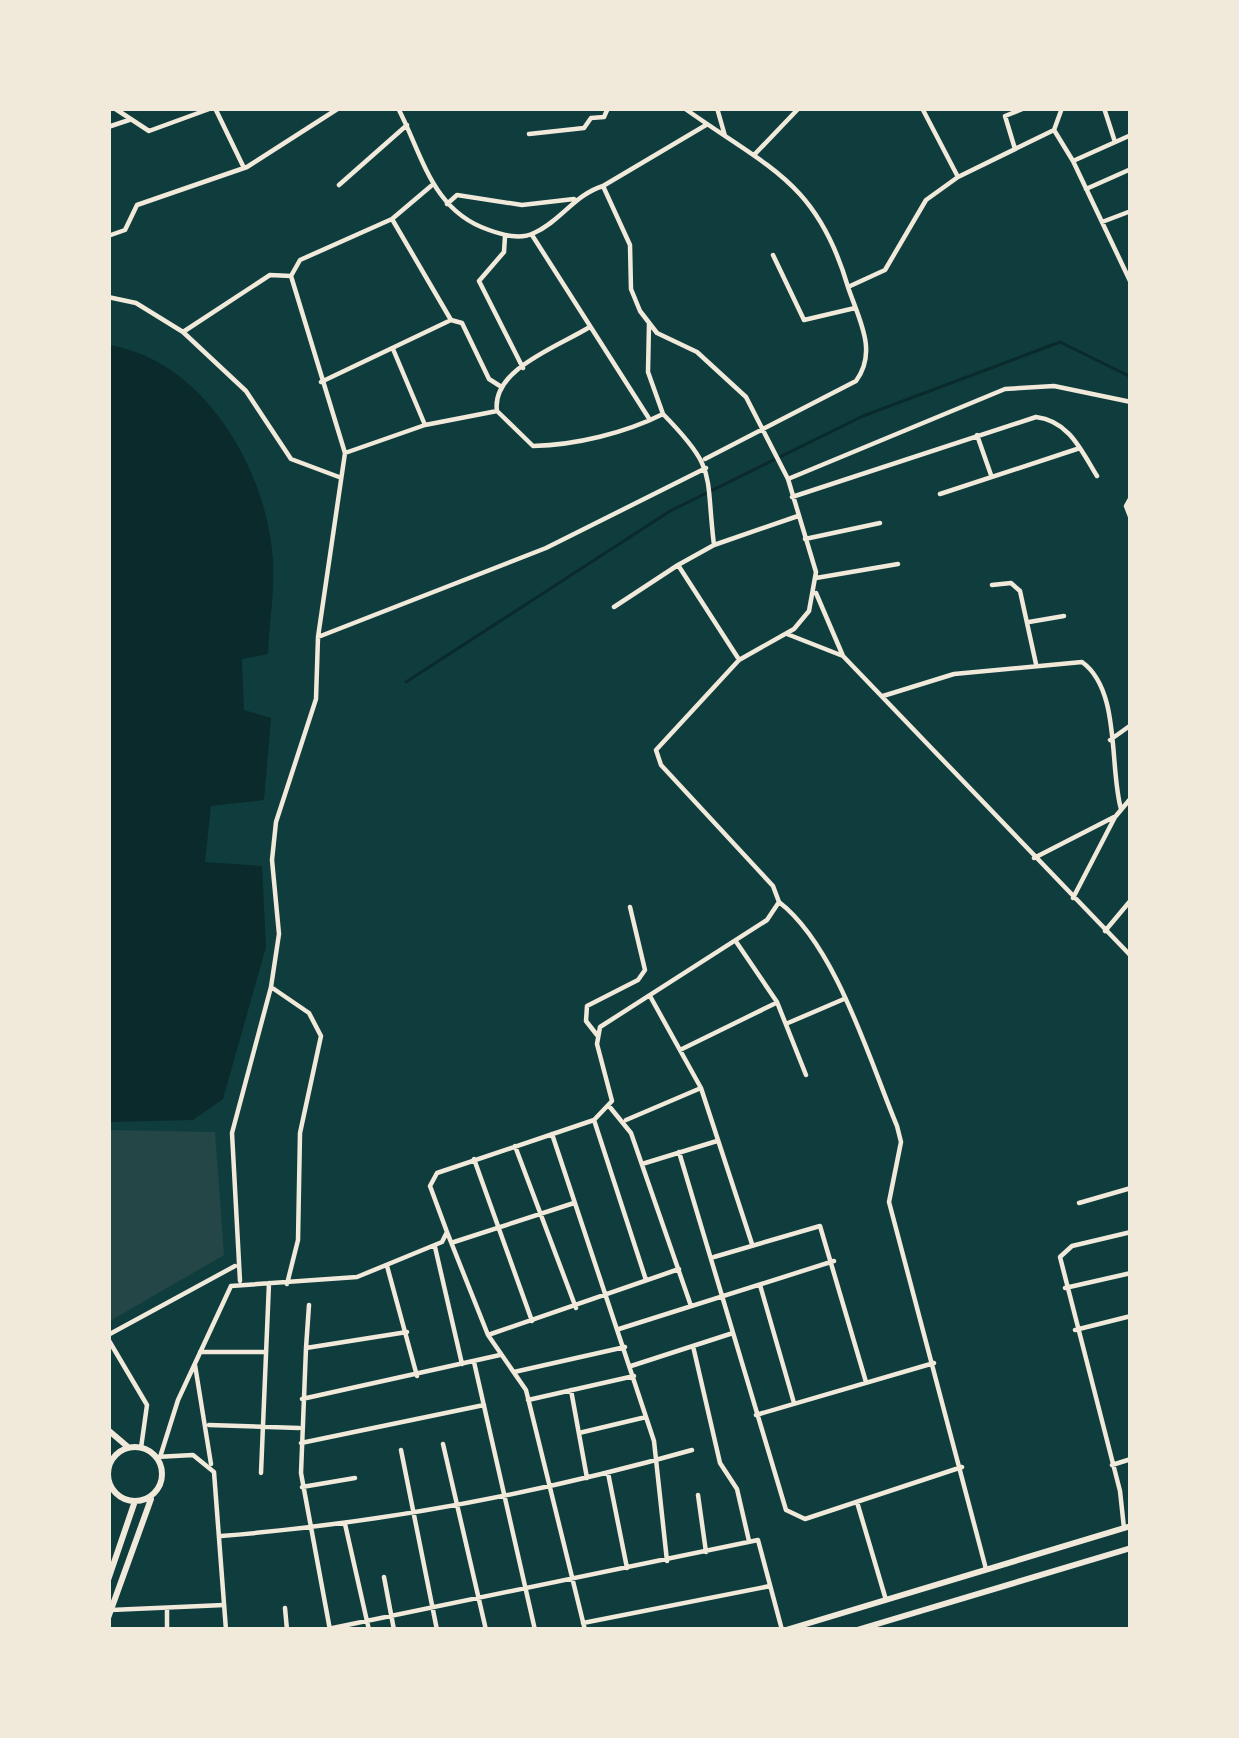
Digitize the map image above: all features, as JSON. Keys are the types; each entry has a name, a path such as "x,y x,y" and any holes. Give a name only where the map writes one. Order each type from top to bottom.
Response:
{"main road":[{"path":"108,1430 129,1448"},
{"path":"110,1614 161,1480 158,1456 141,1448 129,1448 114,1458 108,1474 118,1495 135,1501 152,1495"},
{"path":"108,1580 135,1501"},
{"path":"784,1630 1128,1527"},
{"path":"857,1630 1131,1547"},
{"path":"1053,1549 1054,1562 1061,1568"},
{"path":"1028,1557 1034,1576"},
{"path":"820,1620 824,1630"}],"street":[{"path":"114,108 149,131 213,108 244,168"},
{"path":"108,236 125,230 136,205 244,168 314,129 339,108"},
{"path":"398,108 432,185 447,204 474,225 505,236 532,235 574,200 707,124"},
{"path":"529,134 584,128 591,118 604,117 608,108"},
{"path":"684,108 812,202 848,287 868,361 856,381 705,459"},
{"path":"717,108 725,136"},
{"path":"754,155 799,108"},
{"path":"922,108 958,177"},
{"path":"1015,149 1005,116 1025,108"},
{"path":"848,287 885,271 926,200 958,177 1054,130 1062,108"},
{"path":"1104,108 1115,142"},
{"path":"108,127 129,120"},
{"path":"339,185 407,125"},
{"path":"1054,130 1131,283"},
{"path":"1072,160 1131,135"},
{"path":"1086,189 1131,169"},
{"path":"240,1281 232,1133 271,987 279,934 272,860 276,822 316,699 319,637 345,453 291,276 300,260 392,219 432,185"},
{"path":"603,186 624,223 632,289 649,324 648,372 663,414 705,459 715,545"},
{"path":"447,204 457,195 521,205 574,200"},
{"path":"1102,222 1131,211"},
{"path":"392,219 451,320"},
{"path":"532,235 650,420"},
{"path":"505,236 503,252 479,281 524,368"},
{"path":"773,255 804,320 855,308"},
{"path":"183,332 270,275 291,276"},
{"path":"108,297 136,303 183,332 246,392 274,441 291,459 339,477"},
{"path":"321,382 451,320 462,323 489,380 500,386"},
{"path":"649,324 727,374 765,430 786,476 816,578 809,611 787,634 739,660 658,742 656,756 773,886 779,902 802,926 844,999 897,1126 901,1142 890,1202 986,1569"},
{"path":"590,327 500,386 495,396 497,411 533,446 593,437 663,414"},
{"path":"393,349 425,425"},
{"path":"786,476 1005,389 1054,386 1130,403"},
{"path":"345,453 425,425 497,411"},
{"path":"792,497 1036,417 1050,419 1080,448 1096,476"},
{"path":"977,435 991,476"},
{"path":"940,494 1080,448"},
{"path":"319,637 526,556 706,468"},
{"path":"1131,497 1126,506 1131,519"},
{"path":"614,607 715,545 798,516"},
{"path":"805,539 880,523"},
{"path":"816,578 898,564"},
{"path":"678,566 739,660"},
{"path":"992,585 1016,585 1036,664"},
{"path":"816,593 843,656 1131,956"},
{"path":"1029,622 1064,616"},
{"path":"787,634 843,656"},
{"path":"883,696 925,679 1072,660 1089,667 1106,703 1121,809"},
{"path":"1110,740 1131,725"},
{"path":"1072,898 1115,817 1131,798"},
{"path":"1034,858 1115,817"},
{"path":"1105,931 1131,900"},
{"path":"597,1035 609,1021 767,920 779,902"},
{"path":"630,907 645,970 638,980 587,1006 586,1021 597,1035 612,1088 609,1106 594,1120 475,1159 433,1178 431,1193 488,1335 528,1400 584,1627 770,1586"},
{"path":"735,941 777,1002 806,1076"},
{"path":"271,987 308,1013 321,1036 300,1133 298,1240 287,1284"},
{"path":"650,996 700,1088 752,1244"},
{"path":"786,1023 844,999"},
{"path":"680,1050 777,1002"},
{"path":"626,1120 700,1088"},
{"path":"609,1106 626,1120 691,1306"},
{"path":"594,1120 646,1282"},
{"path":"552,1133 658,1460 667,1561"},
{"path":"642,1164 719,1140"},
{"path":"515,1145 576,1308"},
{"path":"1131,1148 1131,1174"},
{"path":"680,1152 786,1510 805,1520 962,1467"},
{"path":"475,1159 532,1321"},
{"path":"1079,1203 1131,1188"},
{"path":"454,1241 576,1203"},
{"path":"714,1256 820,1226 866,1382"},
{"path":"211,1464 193,1455 158,1456 221,1298 240,1281 287,1284 357,1277 435,1246 447,1232"},
{"path":"1128,1527 1064,1288 1060,1257 1065,1249 1131,1232"},
{"path":"435,1246 462,1365"},
{"path":"619,1329 834,1261"},
{"path":"141,1448 148,1417 145,1396 108,1337 237,1264"},
{"path":"387,1266 417,1377"},
{"path":"488,1335 679,1269"},
{"path":"1064,1288 1131,1273"},
{"path":"261,1473 269,1283"},
{"path":"760,1285 794,1403"},
{"path":"309,1305 302,1487 328,1630 750,1543 763,1543 784,1630"},
{"path":"1075,1330 1131,1316"},
{"path":"306,1348 407,1332"},
{"path":"631,1366 733,1333"},
{"path":"693,1346 720,1463 736,1489 750,1543"},
{"path":"514,1372 625,1347"},
{"path":"200,1352 265,1352"},
{"path":"302,1399 500,1355"},
{"path":"474,1362 536,1630"},
{"path":"756,1415 934,1363"},
{"path":"195,1365 208,1425 226,1630"},
{"path":"528,1400 634,1376"},
{"path":"571,1390 587,1478"},
{"path":"301,1443 485,1405"},
{"path":"578,1432 646,1417"},
{"path":"208,1425 301,1428"},
{"path":"443,1444 486,1630"},
{"path":"401,1450 437,1630"},
{"path":"220,1536 309,1529 458,1506 692,1450"},
{"path":"1112,1466 1131,1459"},
{"path":"608,1473 627,1569"},
{"path":"302,1487 355,1478"},
{"path":"1120,1491 1131,1487"},
{"path":"698,1496 706,1552"},
{"path":"857,1502 886,1600"},
{"path":"345,1524 369,1630"},
{"path":"384,1577 394,1630"},
{"path":"110,1614 224,1605"},
{"path":"166,1607 167,1630"},
{"path":"285,1608 287,1630"}],"shaded area":[{"path":"108,345 142,355 173,372 224,424 258,490 273,560 268,654 242,659 244,710 271,718 264,800 211,806 205,862 262,866 266,947 223,1099 193,1120 108,1122"},
{"path":"108,1130 215,1132 224,1255 108,1322"}],"waterway":[{"path":"406,682 670,511 863,416 1060,342 1131,377"}]}
